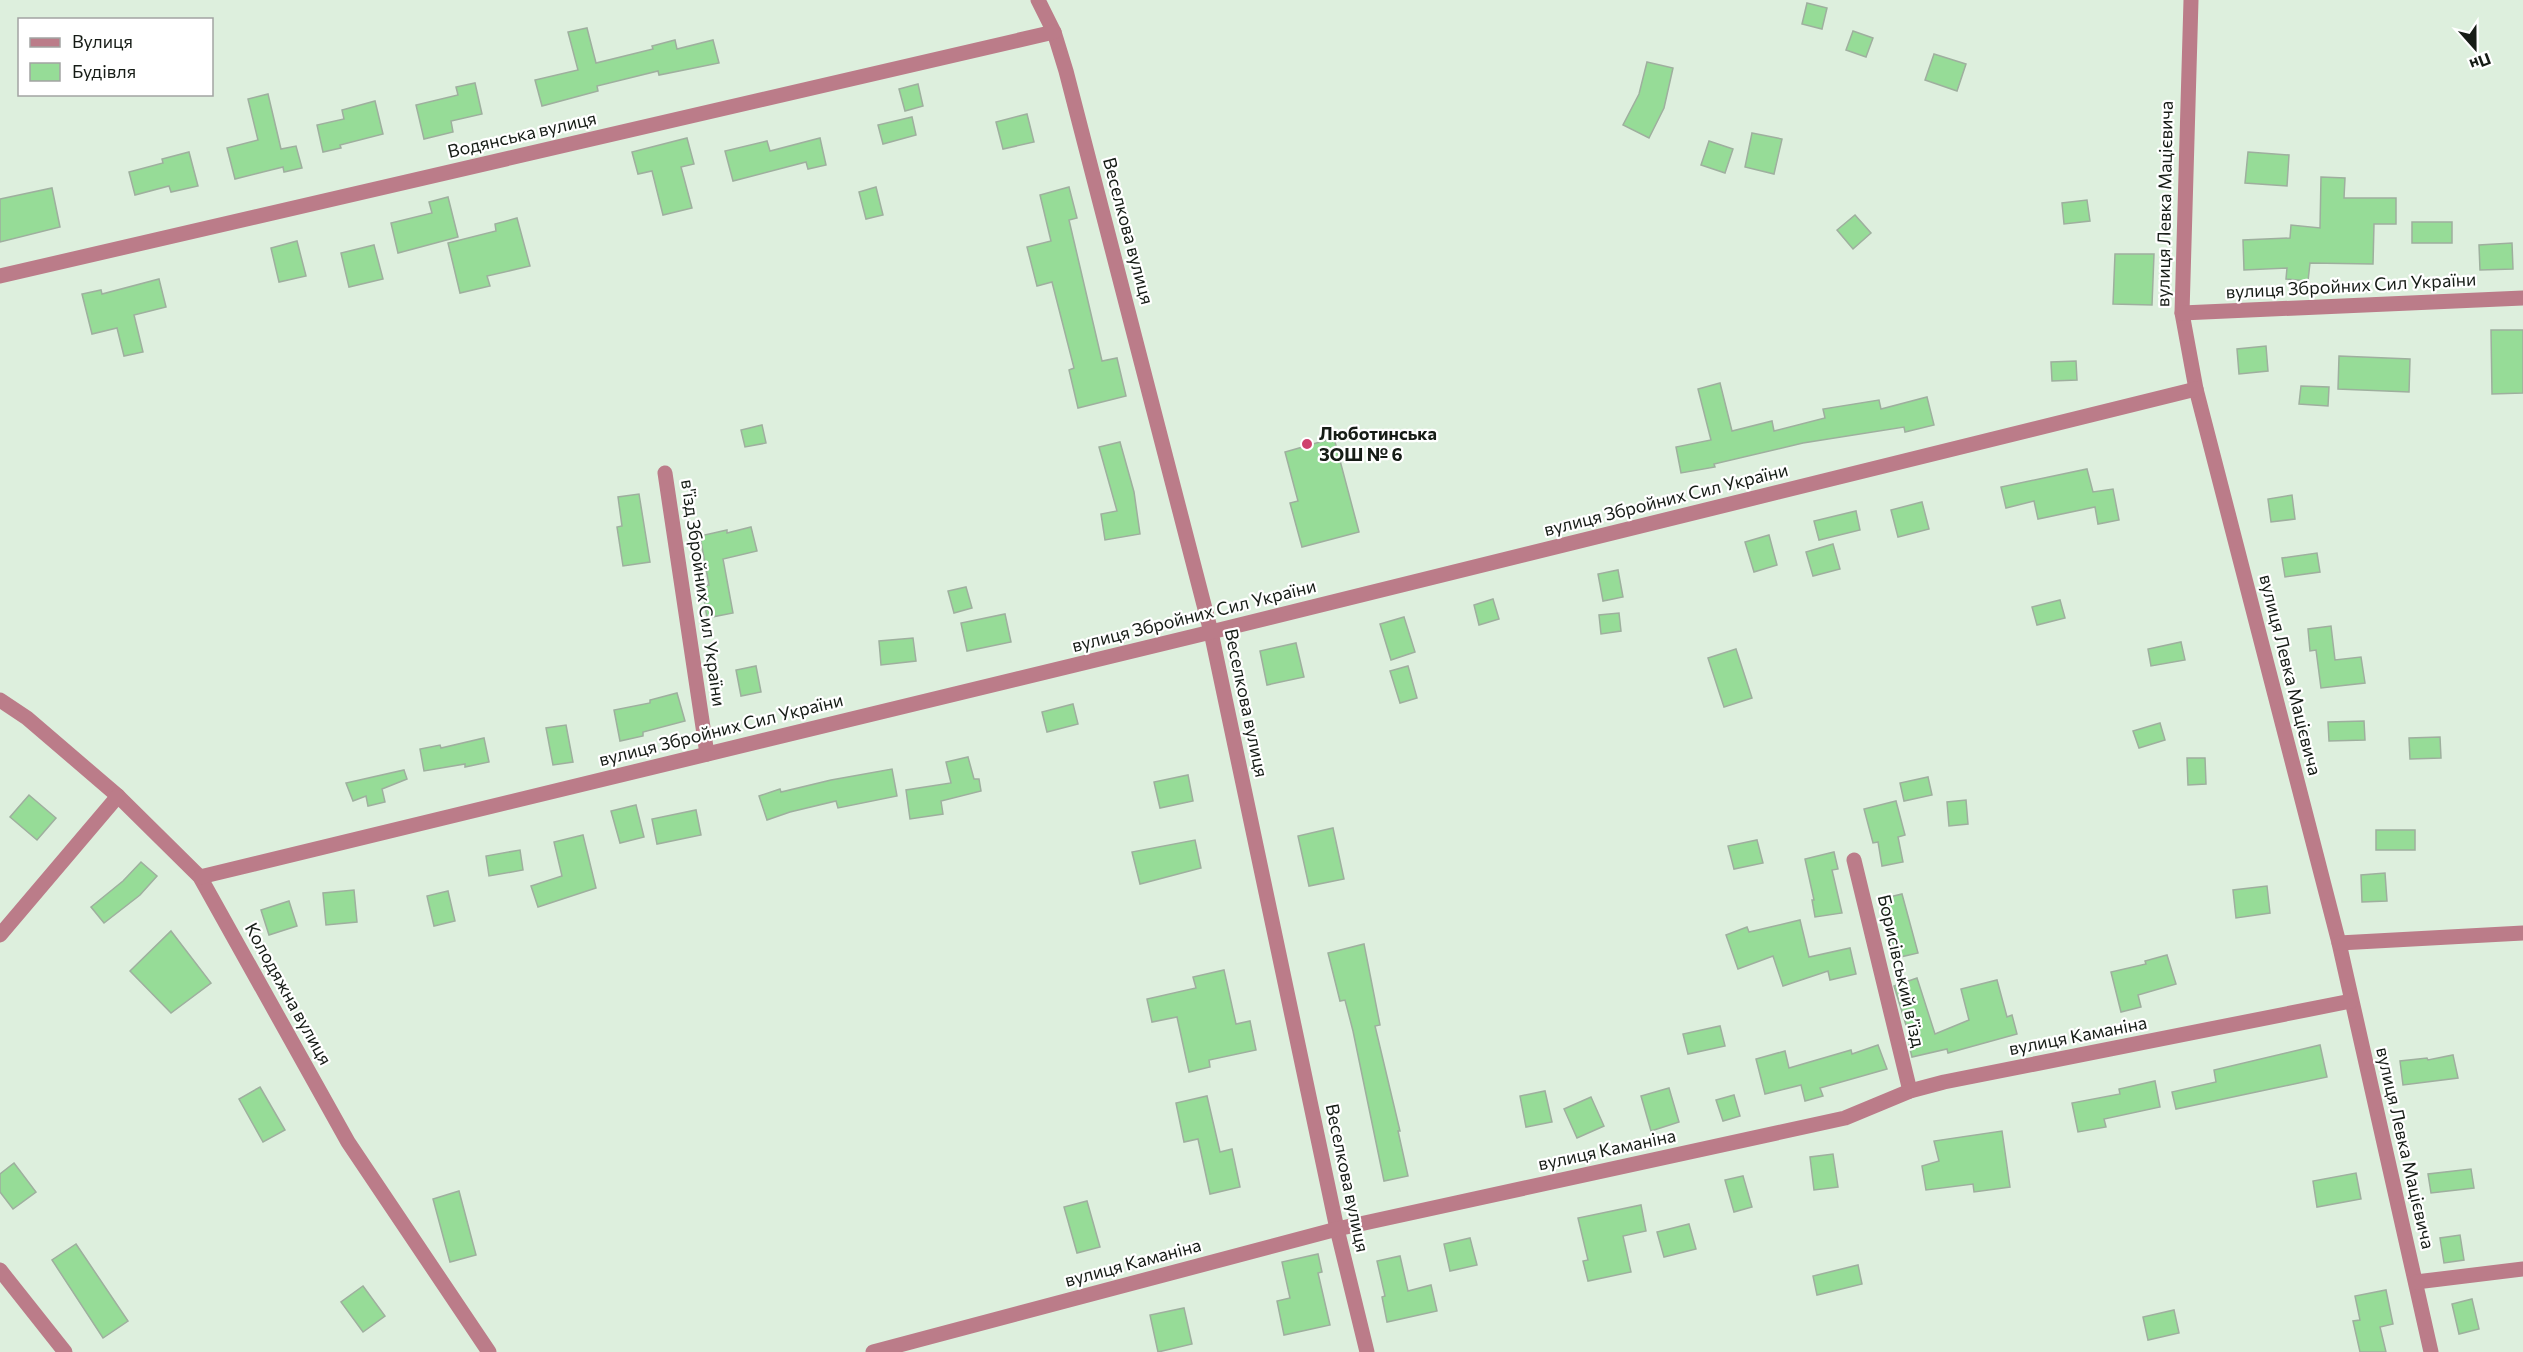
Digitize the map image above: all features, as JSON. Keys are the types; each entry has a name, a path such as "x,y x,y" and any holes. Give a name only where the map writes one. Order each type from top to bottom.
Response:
{"street":[{"name":"Веселкова вулиця","path":"1038,0 1054,32 1072,94 1211,632 1337,1229 1367,1352"},
{"name":"вулиця Левка Мацієвича","path":"2191,0 2182,313 2196,389 2339,943 2431,1352"},
{"name":"Водянська вулиця","path":"0,276 1054,32"},
{"name":"вулиця Збройних Сил України","path":"2182,313 2523,298"},
{"name":"вулиця Збройних Сил України","path":"200,877 1211,632 2196,389"},
{"name":"в'їзд Збройних Сил України","path":"665,473 707,754"},
{"name":"Колодяжна вулиця","path":"0,700 27,718 118,796 200,877 348,1142 489,1352"},
{"path":"0,935 118,796"},
{"name":"Борисівський в’їзд","path":"1854,860 1910,1091"},
{"path":"2339,943 2523,933"},
{"name":"вулиця Каманіна","path":"873,1352 1337,1229 1845,1118 1910,1091 2351,1001"},
{"path":"2416,1282 2523,1269"},
{"path":"0,1270 65,1352"}],"building":[{"path":"1807,3 1827,8 1822,29 1802,24"},
{"path":"587,28 596,63 653,49 652,46 675,40 677,49 713,40 719,63 659,75 658,71 597,86 598,91 542,106 535,80 578,70 568,32"},
{"path":"1853,31 1873,38 1866,57 1846,50"},
{"path":"1934,54 1966,64 1957,91 1925,80"},
{"path":"1647,62 1673,68 1664,108 1649,138 1623,125 1639,94"},
{"path":"475,83 482,114 451,121 453,132 424,139 416,105 458,95 456,87"},
{"path":"918,84 923,106 905,111 899,89"},
{"path":"268,94 281,149 296,146 302,168 284,172 283,167 235,179 227,148 258,140 248,99"},
{"path":"375,101 383,134 340,145 341,148 323,152 317,125 344,119 342,110"},
{"path":"1027,114 1034,142 1003,149 996,122"},
{"path":"912,117 916,135 883,144 878,125"},
{"path":"1752,133 1782,139 1774,174 1745,167"},
{"path":"687,138 694,164 681,167 692,208 663,215 652,171 638,174 632,152"},
{"path":"820,138 826,165 808,169 806,162 733,181 725,151 767,141 770,151"},
{"path":"1709,141 1733,149 1725,173 1701,165"},
{"path":"189,152 198,186 171,192 169,186 135,195 129,172 163,163 162,159"},
{"path":"2248,152 2289,155 2287,186 2245,183"},
{"path":"2321,177 2345,178 2344,198 2396,198 2396,224 2374,224 2373,264 2310,263 2308,281 2286,279 2287,268 2244,270 2243,240 2290,238 2291,225 2320,228"},
{"path":"876,187 883,215 866,219 859,192"},
{"path":"1069,187 1077,218 1069,220 1102,361 1117,358 1126,396 1078,408 1069,370 1074,368 1052,282 1037,286 1027,247 1051,241 1040,195"},
{"path":"52,188 60,227 0,242 0,199"},
{"path":"448,197 458,237 398,253 391,223 432,213 429,202"},
{"path":"2087,200 2090,221 2064,224 2062,203"},
{"path":"1855,215 1871,233 1853,249 1837,230"},
{"path":"517,218 530,266 487,276 490,286 460,293 448,243 496,231 495,224"},
{"path":"2412,222 2452,222 2452,243 2412,243"},
{"path":"297,241 306,276 279,282 271,248"},
{"path":"2512,243 2513,269 2480,270 2479,245"},
{"path":"374,245 383,279 349,287 341,253"},
{"path":"2115,254 2154,254 2152,305 2113,304"},
{"path":"159,279 166,307 134,315 143,352 124,356 117,328 92,334 82,294 101,290 102,294"},
{"path":"2491,330 2523,330 2523,393 2492,394"},
{"path":"2266,346 2268,371 2239,374 2237,349"},
{"path":"2339,356 2410,359 2409,392 2338,389"},
{"path":"2076,361 2077,380 2052,381 2051,362"},
{"path":"1720,383 1732,431 1772,421 1774,431 1825,418 1823,409 1879,400 1881,409 1927,397 1934,425 1905,432 1904,427 1803,443 1714,464 1715,467 1681,473 1676,447 1711,440 1698,389"},
{"path":"2301,386 2329,387 2328,406 2299,404"},
{"path":"762,425 766,443 745,447 741,430"},
{"path":"1334,438 1359,532 1302,547 1290,503 1298,501 1285,452"},
{"path":"1120,442 1134,492 1140,534 1105,540 1101,514 1117,511 1099,447"},
{"path":"2087,469 2093,492 2113,489 2119,520 2098,524 2095,507 2038,519 2034,501 2006,508 2001,487"},
{"path":"639,494 650,562 623,566 617,527 622,526 618,497"},
{"path":"2292,495 2295,519 2271,522 2268,499"},
{"path":"1922,502 1929,529 1898,537 1891,510"},
{"path":"1856,511 1860,530 1819,540 1814,521"},
{"path":"751,527 757,551 723,559 733,613 707,618 702,586 709,585 700,536"},
{"path":"1769,535 1777,565 1754,572 1745,542"},
{"path":"1833,544 1840,569 1813,576 1806,552"},
{"path":"2317,553 2320,572 2285,577 2282,558"},
{"path":"1618,570 1623,597 1603,601 1598,574"},
{"path":"966,587 972,608 954,613 948,591"},
{"path":"1493,599 1499,619 1479,625 1474,605"},
{"path":"2060,600 2065,618 2037,625 2032,607"},
{"path":"1619,613 1621,631 1601,634 1599,615"},
{"path":"1005,614 1011,642 967,651 961,623"},
{"path":"1404,617 1415,652 1391,660 1380,624"},
{"path":"2331,626 2335,660 2361,657 2365,683 2321,688 2316,650 2310,651 2308,629"},
{"path":"913,638 916,661 881,665 879,641"},
{"path":"2181,642 2185,660 2151,666 2148,649"},
{"path":"1296,643 1304,677 1267,685 1260,651"},
{"path":"1736,649 1752,698 1724,707 1708,658"},
{"path":"756,666 761,692 741,696 736,670"},
{"path":"1408,666 1417,698 1400,703 1390,671"},
{"path":"677,693 685,721 643,732 643,736 620,741 614,710 650,703 650,700"},
{"path":"1073,704 1078,724 1047,732 1042,712"},
{"path":"2364,721 2365,740 2329,741 2328,722"},
{"path":"2160,723 2165,740 2139,748 2133,731"},
{"path":"566,725 573,762 553,765 546,728"},
{"path":"2440,737 2441,758 2410,759 2409,738"},
{"path":"484,738 489,762 424,771 420,749 440,745 441,748"},
{"path":"968,757 974,779 979,779 981,791 941,801 943,814 910,819 906,790 951,783 946,762"},
{"path":"2187,758 2205,758 2206,784 2188,785"},
{"path":"892,769 897,796 838,808 836,801 767,820 759,796 780,789 781,792"},
{"path":"404,770 407,779 382,789 385,802 368,806 366,796 353,801 346,783"},
{"path":"1188,775 1193,801 1160,808 1154,782"},
{"path":"1928,777 1932,795 1904,801 1900,783"},
{"path":"29,795 56,818 37,840 10,817"},
{"path":"1966,800 1968,824 1949,826 1947,802"},
{"path":"1896,801 1905,835 1898,837 1903,862 1882,866 1878,842 1873,843 1864,809"},
{"path":"636,805 644,837 620,843 611,811"},
{"path":"696,810 701,835 657,844 652,819"},
{"path":"1333,828 1344,879 1309,886 1298,836"},
{"path":"2376,830 2415,830 2415,850 2376,850"},
{"path":"583,835 596,888 538,907 531,886 562,876 554,842"},
{"path":"1195,840 1201,868 1140,884 1132,852"},
{"path":"1757,840 1763,863 1734,869 1728,846"},
{"path":"520,850 523,870 489,876 486,856"},
{"path":"1834,852 1838,869 1832,870 1842,913 1815,917 1812,900 1814,900 1805,859"},
{"path":"141,862 157,876 140,895 104,923 91,907 123,881"},
{"path":"2385,873 2387,901 2362,902 2361,875"},
{"path":"2267,886 2270,913 2236,918 2233,890"},
{"path":"354,890 357,922 326,925 323,893"},
{"path":"448,891 455,921 434,926 427,896"},
{"path":"1902,894 1918,953 1896,958 1881,899"},
{"path":"289,901 297,926 269,935 261,910"},
{"path":"1800,920 1809,957 1850,948 1856,974 1830,980 1828,971 1783,986 1773,956 1738,969 1726,935 1747,927 1749,932"},
{"path":"171,931 211,983 171,1013 130,971"},
{"path":"1364,944 1380,1025 1375,1026 1400,1131 1398,1131 1408,1176 1384,1181 1353,1031 1345,1000 1340,1001 1328,953"},
{"path":"2167,955 2176,984 2138,995 2141,1007 2121,1012 2111,972 2146,964 2145,961"},
{"path":"1224,970 1236,1024 1250,1021 1256,1050 1209,1060 1210,1067 1189,1072 1177,1017 1152,1022 1147,999 1196,988 1193,977"},
{"path":"1917,978 1935,1034 1969,1020 1961,989 1997,980 2007,1017 2012,1015 2017,1034 1948,1053 1947,1049 1912,1057 1909,1045 1913,1043 1909,1024 1906,1025 1894,986"},
{"path":"1720,1026 1725,1046 1688,1054 1683,1034"},
{"path":"1878,1045 1887,1069 1820,1088 1823,1096 1805,1101 1801,1085 1765,1094 1756,1059 1785,1051 1789,1068 1851,1050 1852,1054"},
{"path":"2320,1045 2327,1077 2176,1109 2172,1092 2216,1082 2214,1070"},
{"path":"2453,1055 2458,1078 2403,1085 2400,1061 2427,1058 2428,1060"},
{"path":"2155,1081 2160,1107 2104,1119 2106,1127 2078,1132 2072,1103 2120,1094 2119,1089"},
{"path":"260,1087 285,1130 263,1142 239,1099"},
{"path":"1669,1088 1679,1122 1651,1131 1641,1096"},
{"path":"1545,1091 1552,1122 1526,1127 1520,1096"},
{"path":"1734,1095 1740,1116 1723,1121 1716,1100"},
{"path":"1207,1096 1220,1152 1232,1149 1240,1187 1210,1194 1198,1139 1184,1142 1176,1103"},
{"path":"1591,1097 1604,1126 1577,1138 1564,1109"},
{"path":"2002,1131 2010,1187 1974,1192 1973,1184 1926,1190 1922,1166 1939,1161 1934,1141"},
{"path":"1833,1154 1838,1187 1814,1190 1810,1157"},
{"path":"14,1163 36,1192 13,1209 0,1192 0,1174"},
{"path":"2471,1169 2474,1188 2431,1193 2428,1174"},
{"path":"2356,1173 2361,1199 2317,1207 2313,1181"},
{"path":"1743,1176 1752,1207 1734,1212 1725,1180"},
{"path":"459,1191 476,1255 450,1262 433,1199"},
{"path":"1087,1201 1100,1247 1077,1253 1064,1207"},
{"path":"1641,1205 1646,1231 1623,1236 1631,1272 1588,1281 1583,1261 1588,1260 1578,1218"},
{"path":"1689,1224 1696,1249 1664,1257 1657,1232"},
{"path":"2460,1235 2464,1260 2444,1263 2440,1238"},
{"path":"1470,1238 1477,1265 1450,1271 1444,1244"},
{"path":"76,1244 128,1321 103,1338 52,1260"},
{"path":"1318,1254 1322,1272 1318,1273 1330,1325 1284,1335 1277,1301 1290,1298 1282,1262"},
{"path":"1400,1256 1408,1291 1431,1285 1437,1311 1387,1322 1382,1297 1385,1296 1377,1261"},
{"path":"1858,1265 1862,1284 1817,1295 1813,1276"},
{"path":"363,1286 385,1316 363,1332 341,1302"},
{"path":"2386,1290 2393,1324 2380,1327 2386,1352 2360,1352 2353,1321 2360,1320 2355,1296"},
{"path":"2472,1299 2479,1329 2459,1334 2452,1304"},
{"path":"1184,1308 1192,1344 1158,1352 1150,1315"},
{"path":"2174,1310 2179,1333 2148,1340 2143,1317"}],"place":[{"name":"Люботинська ЗОШ № 6","path":"1307,444"}]}
